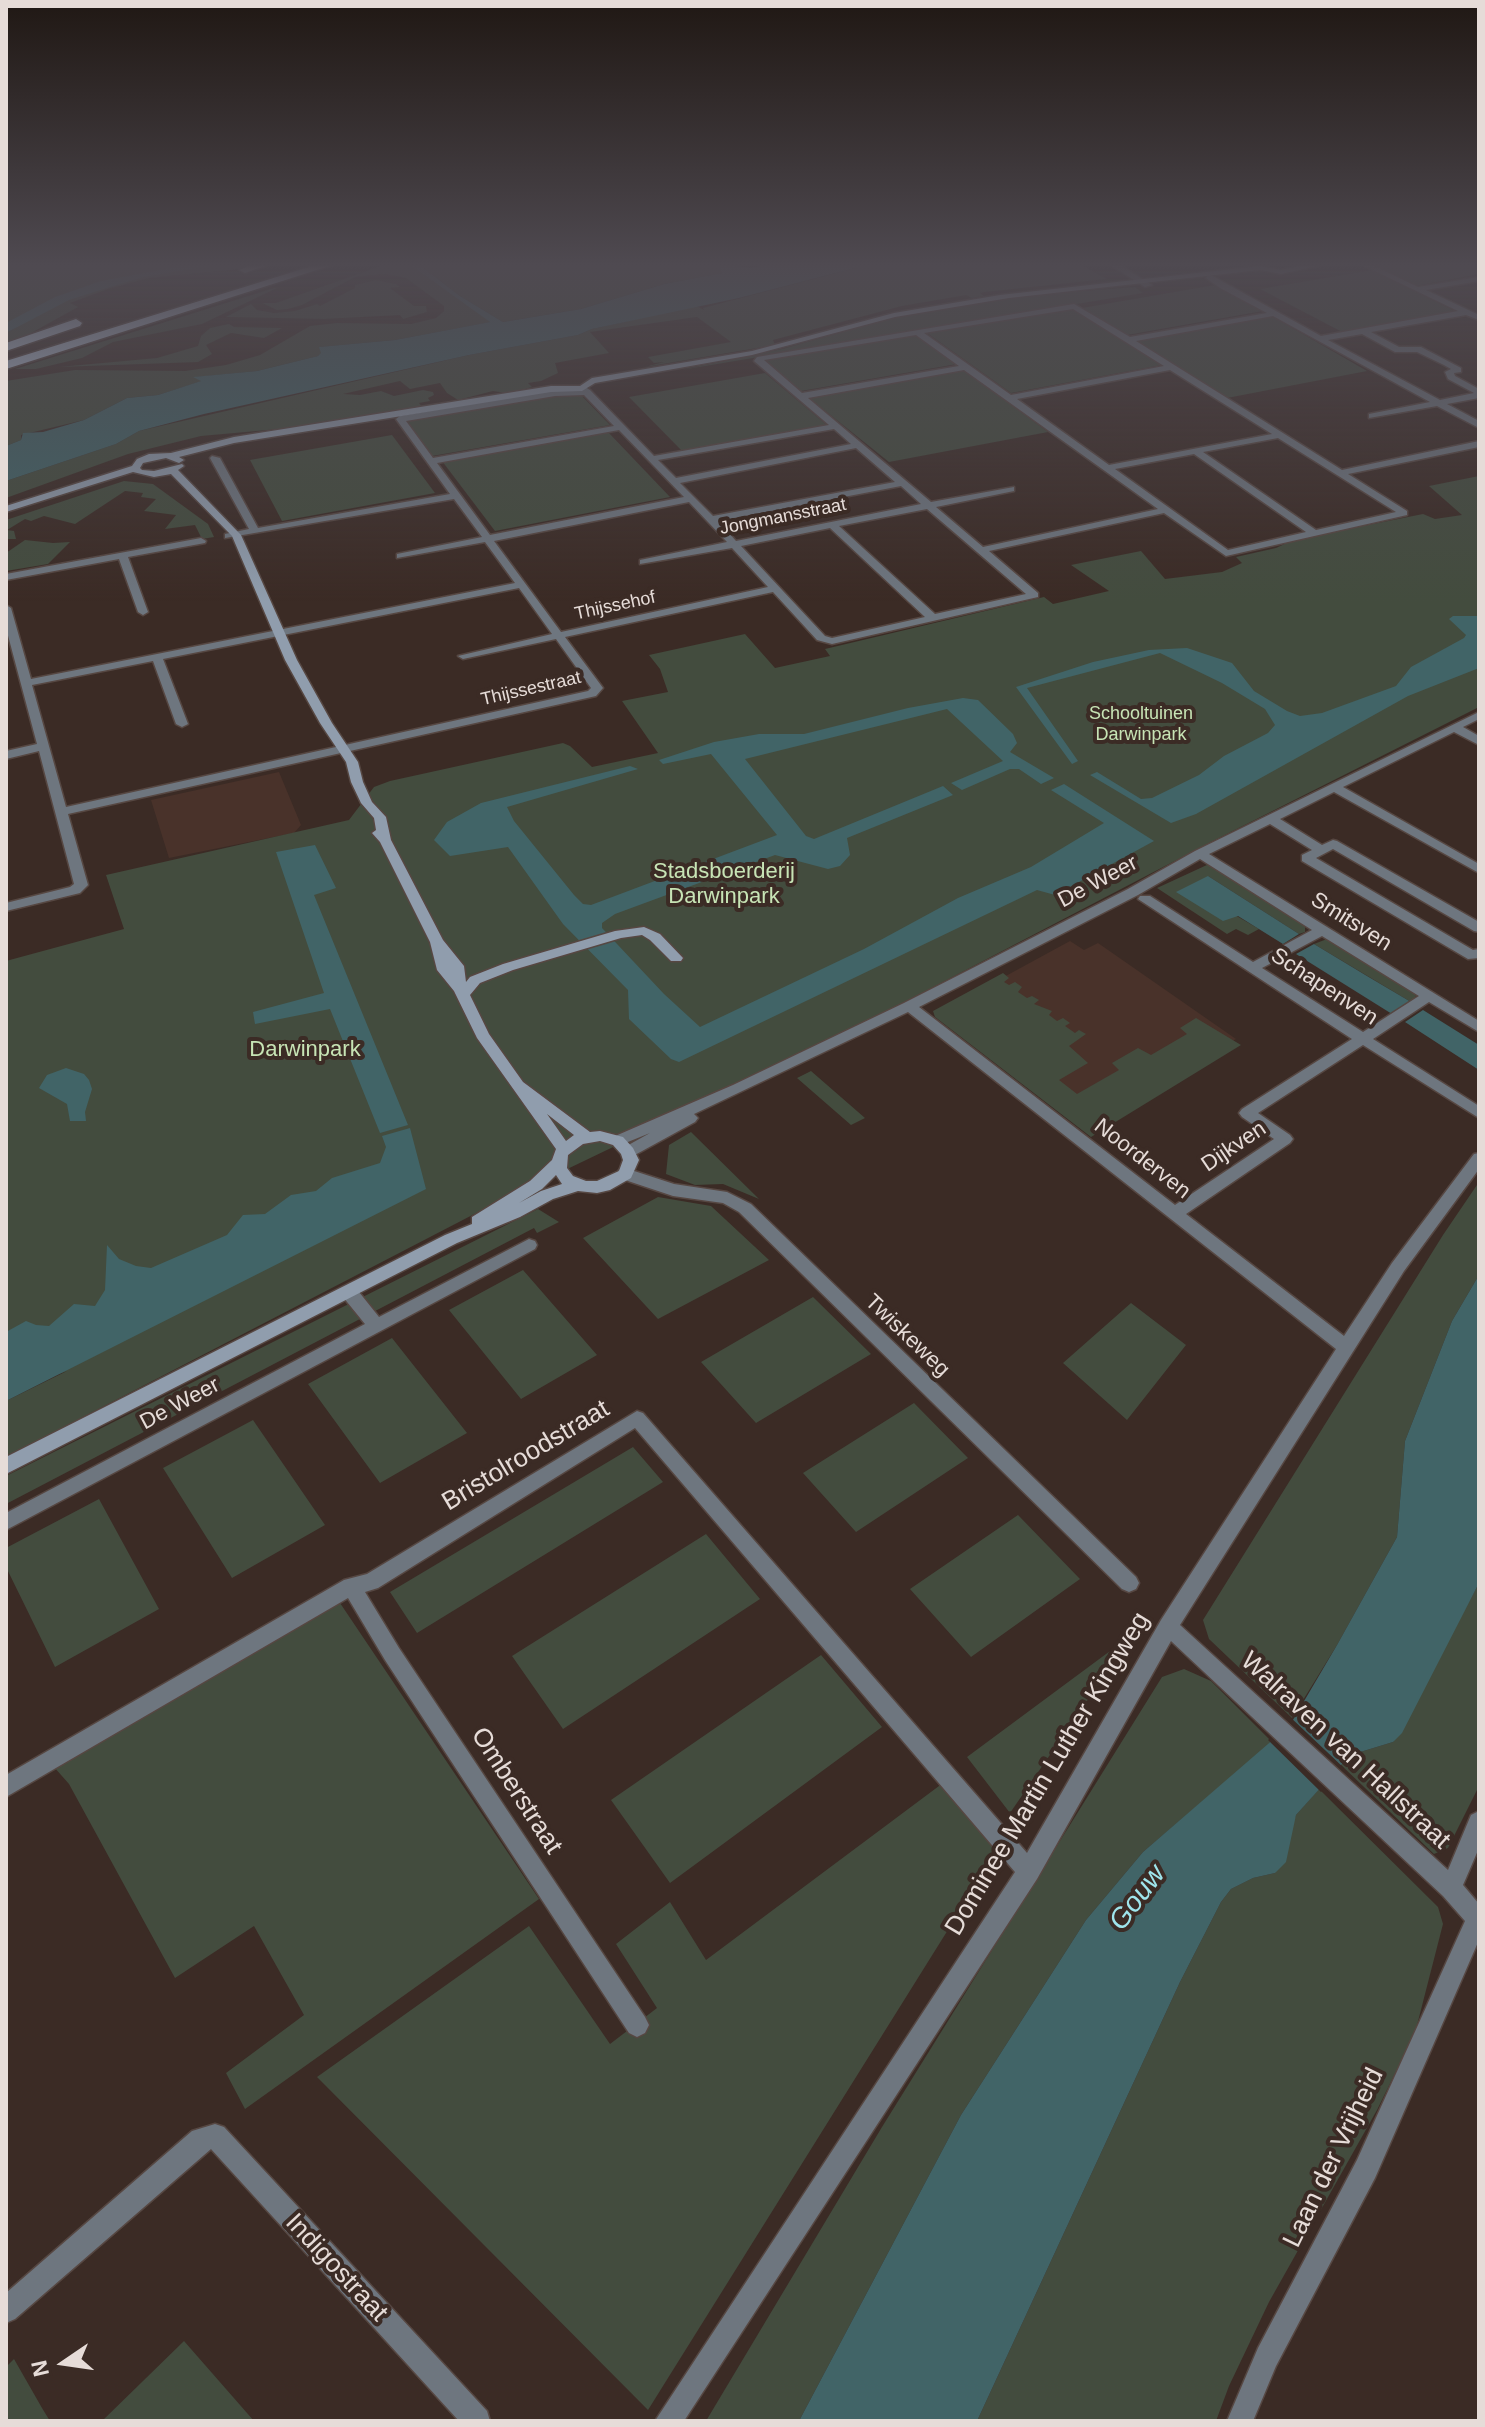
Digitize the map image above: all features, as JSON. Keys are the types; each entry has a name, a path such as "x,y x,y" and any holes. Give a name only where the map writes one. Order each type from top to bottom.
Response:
{"main road":[{"path":"137,470 140,461 149,457 176,458 213,446 521,393 568,380 588,385 635,375"},
{"path":"568,380 588,385"},
{"path":"173,470 176,458"},
{"path":"6,512 62,491 137,470 159,474 189,489"},
{"path":"159,474 173,470"},
{"path":"173,470 221,519 232,535 238,554 245,560 340,750 348,777 357,782 367,803 369,819 385,840 437,942 444,970 461,992 482,1035 561,1156 563,1177 577,1185 604,1186 625,1174 631,1160 623,1146 600,1136 586,1137 561,1156"},
{"path":"461,992 475,980 508,967 620,934 644,931 655,937 676,958"},
{"path":"515,1082 586,1137"},
{"name":"De Weer","path":"6,1466 451,1239 536,1185 561,1156"},
{"name":"De Weer","path":"451,1239 514,1213 547,1195 577,1185"}],"street":[{"path":"588,385 651,459 821,638 832,641 1034,595 777,375"},
{"path":"802,396 919,375"},
{"path":"977,375 1226,553 1404,513 1184,375"},
{"path":"1009,398 1128,375"},
{"path":"1387,375 1479,425"},
{"path":"1450,375 1479,394"},
{"name":"Thijssestraat","path":"340,750 592,694 597,688 400,419 588,385"},
{"path":"1372,416 1479,394"},
{"path":"651,459 837,426"},
{"path":"431,461 622,427"},
{"path":"1107,468 1280,435"},
{"path":"1340,473 1479,444"},
{"path":"674,481 859,445"},
{"path":"1195,451 1314,533"},
{"path":"215,458 255,531"},
{"path":"711,519 903,483"},
{"name":"Jongmansstraat","path":"644,562 1011,489"},
{"path":"232,535 456,496"},
{"path":"401,556 691,499"},
{"path":"981,550 1165,510"},
{"path":"831,524 934,619"},
{"path":"6,577 201,541"},
{"path":"122,555 143,612"},
{"path":"26,683 157,658 280,629 520,585"},
{"name":"Thijssehof","path":"463,656 775,589"},
{"path":"6,608 9,631 64,811 81,885 75,890 6,907"},
{"path":"157,658 182,724"},
{"name":"De Weer","path":"623,1146 909,1006 1133,892 1200,854 1479,715"},
{"path":"1454,727 1479,741"},
{"path":"6,755 45,746"},
{"path":"64,811 340,750"},
{"path":"1336,788 1479,869"},
{"path":"1271,819 1321,850"},
{"path":"1479,928 1333,844 1307,858 1473,956 1479,953"},
{"name":"Smitsven","path":"1200,854 1479,1027"},
{"name":"Schapenven","path":"1145,899 1479,1113"},
{"path":"1252,968 1322,930"},
{"path":"1363,1038 1429,996"},
{"name":"Noorderven","path":"909,1006 1347,1348"},
{"name":"Dijkven","path":"1175,1213 1285,1139 1247,1113 1363,1038"},
{"name":"Dominee Martin Luther Kingweg","path":"668,2421 1029,1871 1168,1626 1398,1267 1479,1158"},
{"name":"Twiskeweg","path":"625,1174 673,1190 727,1198 745,1208 1129,1583"},
{"name":"De Weer","path":"6,1522 529,1245"},
{"path":"349,1292 377,1327"},
{"name":"Bristolroodstraat","path":"6,1787 351,1586 371,1582 637,1418 1029,1871"},
{"name":"Omberstraat","path":"351,1586 637,2025"},
{"name":"Walraven van Hallstraat","path":"1168,1626 1451,1888 1478,1920"},
{"path":"1451,1888 1479,1822"},
{"name":"Laan der Vrijheid","path":"1240,2421 1267,2357 1366,2169 1478,1920"},
{"name":"Indigostraat","path":"6,2310 190,2149 201,2140 215,2136 223,2141 477,2421"}],"shaded area":[{"path":"279,772 301,825 294,833 169,858 151,800"},
{"path":"1070,941 1084,950 1098,943 1236,1039 1152,1089 1072,1099 980,990"}],"green space":[{"path":"42,375 214,375 197,377 202,381 158,395 127,398 84,420 21,435 21,440 6,446 6,381"},
{"path":"381,375 553,375 528,383 532,387 525,389 506,393 493,391 458,400 447,393 440,383 410,389 400,381 343,394 381,391 394,396 423,390 433,392 434,395 428,398 430,401 419,403 425,410 323,425 201,436 128,454 6,498 6,481 116,444 139,431"},
{"path":"768,375 828,426 683,452 629,397"},
{"path":"782,375 892,375 801,391"},
{"path":"928,375 971,375 1048,432 889,462 808,397"},
{"path":"986,375 1107,375 1011,393"},
{"path":"1191,375 1345,375 1227,398"},
{"path":"561,395 581,395 610,425 432,456 405,419"},
{"path":"608,432 670,497 495,531 442,461"},
{"path":"392,435 435,493 282,521 250,460"},
{"name":"Darwinpark","path":"1479,476 1479,707 1213,841 784,1065 484,1209 6,1457 6,1401 67,1371 6,1393 6,961 124,929 106,875 349,820 374,787 390,781 563,743 592,767 658,753 622,701 668,692 660,669 649,655 745,634 775,668 830,656 825,649 1044,597 1053,604 1109,591 1071,565 1141,551 1165,579 1222,572 1242,563 1236,557 1276,548 1293,540 1423,514 1435,519 1462,515 1429,486"},
{"path":"124,481 153,484 208,524 214,537 202,539 195,525 165,529 176,515 144,511 156,499 141,497 143,493 125,491 75,524 44,516 31,521 25,519 7,530 14,531 16,539 6,539 6,520"},
{"path":"25,540 70,542 48,564 6,571 6,553"},
{"path":"1209,864 1296,919 1305,927 1305,932 1299,934 1208,876 1235,915 1259,929 1248,935 1236,929 1227,934 1157,888"},
{"path":"1327,939 1415,992 1416,996 1411,1002 1314,944"},
{"path":"1003,973 1009,978 1004,982 1009,985 1015,982 1022,987 1018,992 1027,998 1032,996 1039,1000 1034,1004 1052,1011 1049,1015 1057,1021 1063,1018 1070,1023 1065,1026 1075,1033 1079,1030 1086,1034 1069,1046 1088,1063 1059,1080 1077,1094 1119,1070 1112,1063 1138,1048 1151,1055 1187,1034 1180,1028 1196,1018 1241,1045 1091,1137 935,1017 933,1011"},
{"path":"811,1071 865,1118 851,1125 797,1078"},
{"path":"691,1132 759,1199 723,1184 695,1185 666,1174 669,1145"},
{"path":"1479,1182 1479,1275 1452,1321 1405,1441 1397,1537 1292,1718 1209,1639 1203,1620"},
{"path":"658,1197 711,1206 769,1260 658,1319 583,1238"},
{"path":"538,1209 559,1222 537,1233 534,1228 6,1504 6,1476"},
{"path":"523,1270 597,1355 521,1399 449,1310"},
{"path":"813,1297 871,1354 756,1423 701,1362"},
{"path":"1131,1303 1186,1345 1127,1420 1063,1363"},
{"path":"392,1338 467,1433 380,1483 308,1384"},
{"path":"914,1403 968,1458 856,1532 803,1473"},
{"path":"253,1420 325,1525 232,1578 163,1468"},
{"path":"633,1447 663,1482 417,1633 390,1592"},
{"path":"99,1499 159,1609 55,1667 6,1567 6,1548"},
{"path":"1018,1515 1080,1579 971,1657 910,1589"},
{"path":"706,1534 760,1599 563,1729 512,1656"},
{"path":"1479,1583 1479,1786 1448,1848 1434,1854 1341,1765 1357,1753 1393,1742"},
{"path":"338,1600 539,1899 245,2109 226,2073 304,2015 254,1926 175,1978 69,1784 54,1767"},
{"path":"1133,1634 1010,1813 967,1757"},
{"path":"821,1655 882,1727 670,1883 611,1800"},
{"path":"1184,1669 1211,1681 1272,1742 1143,1852 1086,1920 961,2115 799,2421 706,2421 882,2127 1162,1677"},
{"path":"943,1783 1001,1845 648,2410 317,2077 529,1926 610,2044 657,2008 616,1944 670,1902 706,1960"},
{"path":"1319,1789 1438,1907 1443,1924 1415,2033 1377,2110 1269,2302 1216,2421 977,2421 1180,1982 1221,1902 1231,1889 1253,1878 1275,1873 1296,1815"},
{"path":"184,2341 254,2421 102,2421"},
{"path":"14,2359 50,2421 6,2421 6,2367"}],"water":[{"path":"378,375 139,431 116,444 6,481 6,446 21,440 23,433 43,432 84,420 127,398 158,395 201,381 193,377"},
{"path":"1453,616 1479,616 1479,668 1408,696 1196,814 1171,823 1090,775 1097,772 1141,799 1152,798 1199,775 1224,756 1268,733 1275,725 1265,709 1222,683 1160,653 1027,688 1078,761 1072,764 1016,687 1093,662 1149,650 1187,648 1232,663 1254,691 1287,711 1300,716 1322,713 1396,686 1411,667 1464,638 1466,635 1449,619"},
{"path":"963,698 978,700 1013,734 1017,743 1010,752 1054,778 1041,784 1019,769 1010,769 962,790 951,783 1003,761 947,709 745,759 806,836 814,839 943,786 953,795 847,838 850,855 840,866 828,869 775,855 615,914 602,923 602,928 700,1027 864,949 958,898 1031,867 1104,823 1051,790 1064,784 1154,841 1055,895 1037,890 679,1062 671,1059 629,1019 628,990 563,924 508,847 450,856 434,840 447,822 481,803 630,766 638,769 507,807 514,821 574,895 583,904 591,905 777,835 711,754 663,764 659,760 714,742 759,734 804,734"},
{"path":"315,845 336,888 314,895 408,1125 380,1133 330,1009 255,1024 253,1012 324,993 276,852"},
{"path":"1208,876 1299,934 1283,944 1238,916 1223,921 1176,892"},
{"path":"1314,944 1411,1002 1392,1014 1296,954"},
{"path":"1423,1010 1479,1045 1479,1070 1405,1022"},
{"path":"66,1068 84,1074 89,1080 92,1089 85,1112 86,1121 70,1121 67,1104 39,1088 47,1075"},
{"path":"410,1128 426,1189 6,1401 6,1332 26,1321 49,1326 74,1304 95,1306 105,1290 107,1245 119,1259 151,1268 227,1235 243,1215 265,1214 291,1195 316,1191 332,1178 380,1163 386,1147 382,1136"},
{"name":"Gouw","path":"1479,1275 1479,1583 1402,1733 1393,1742 1357,1753 1341,1765 1296,1815 1286,1862 1275,1873 1253,1878 1231,1889 1221,1902 1180,1982 977,2421 799,2421 961,2115 1086,1920 1143,1852 1290,1725 1397,1537 1405,1441 1452,1321"}],"pier":[{"path":"1288,1715 1344,1768 1321,1792 1268,1740 1286,1723"}],"park label":[{"name":"Schooltuinen Darwinpark","path":"1141,724"},
{"name":"Stadsboerderij Darwinpark","path":"724,884"}]}
